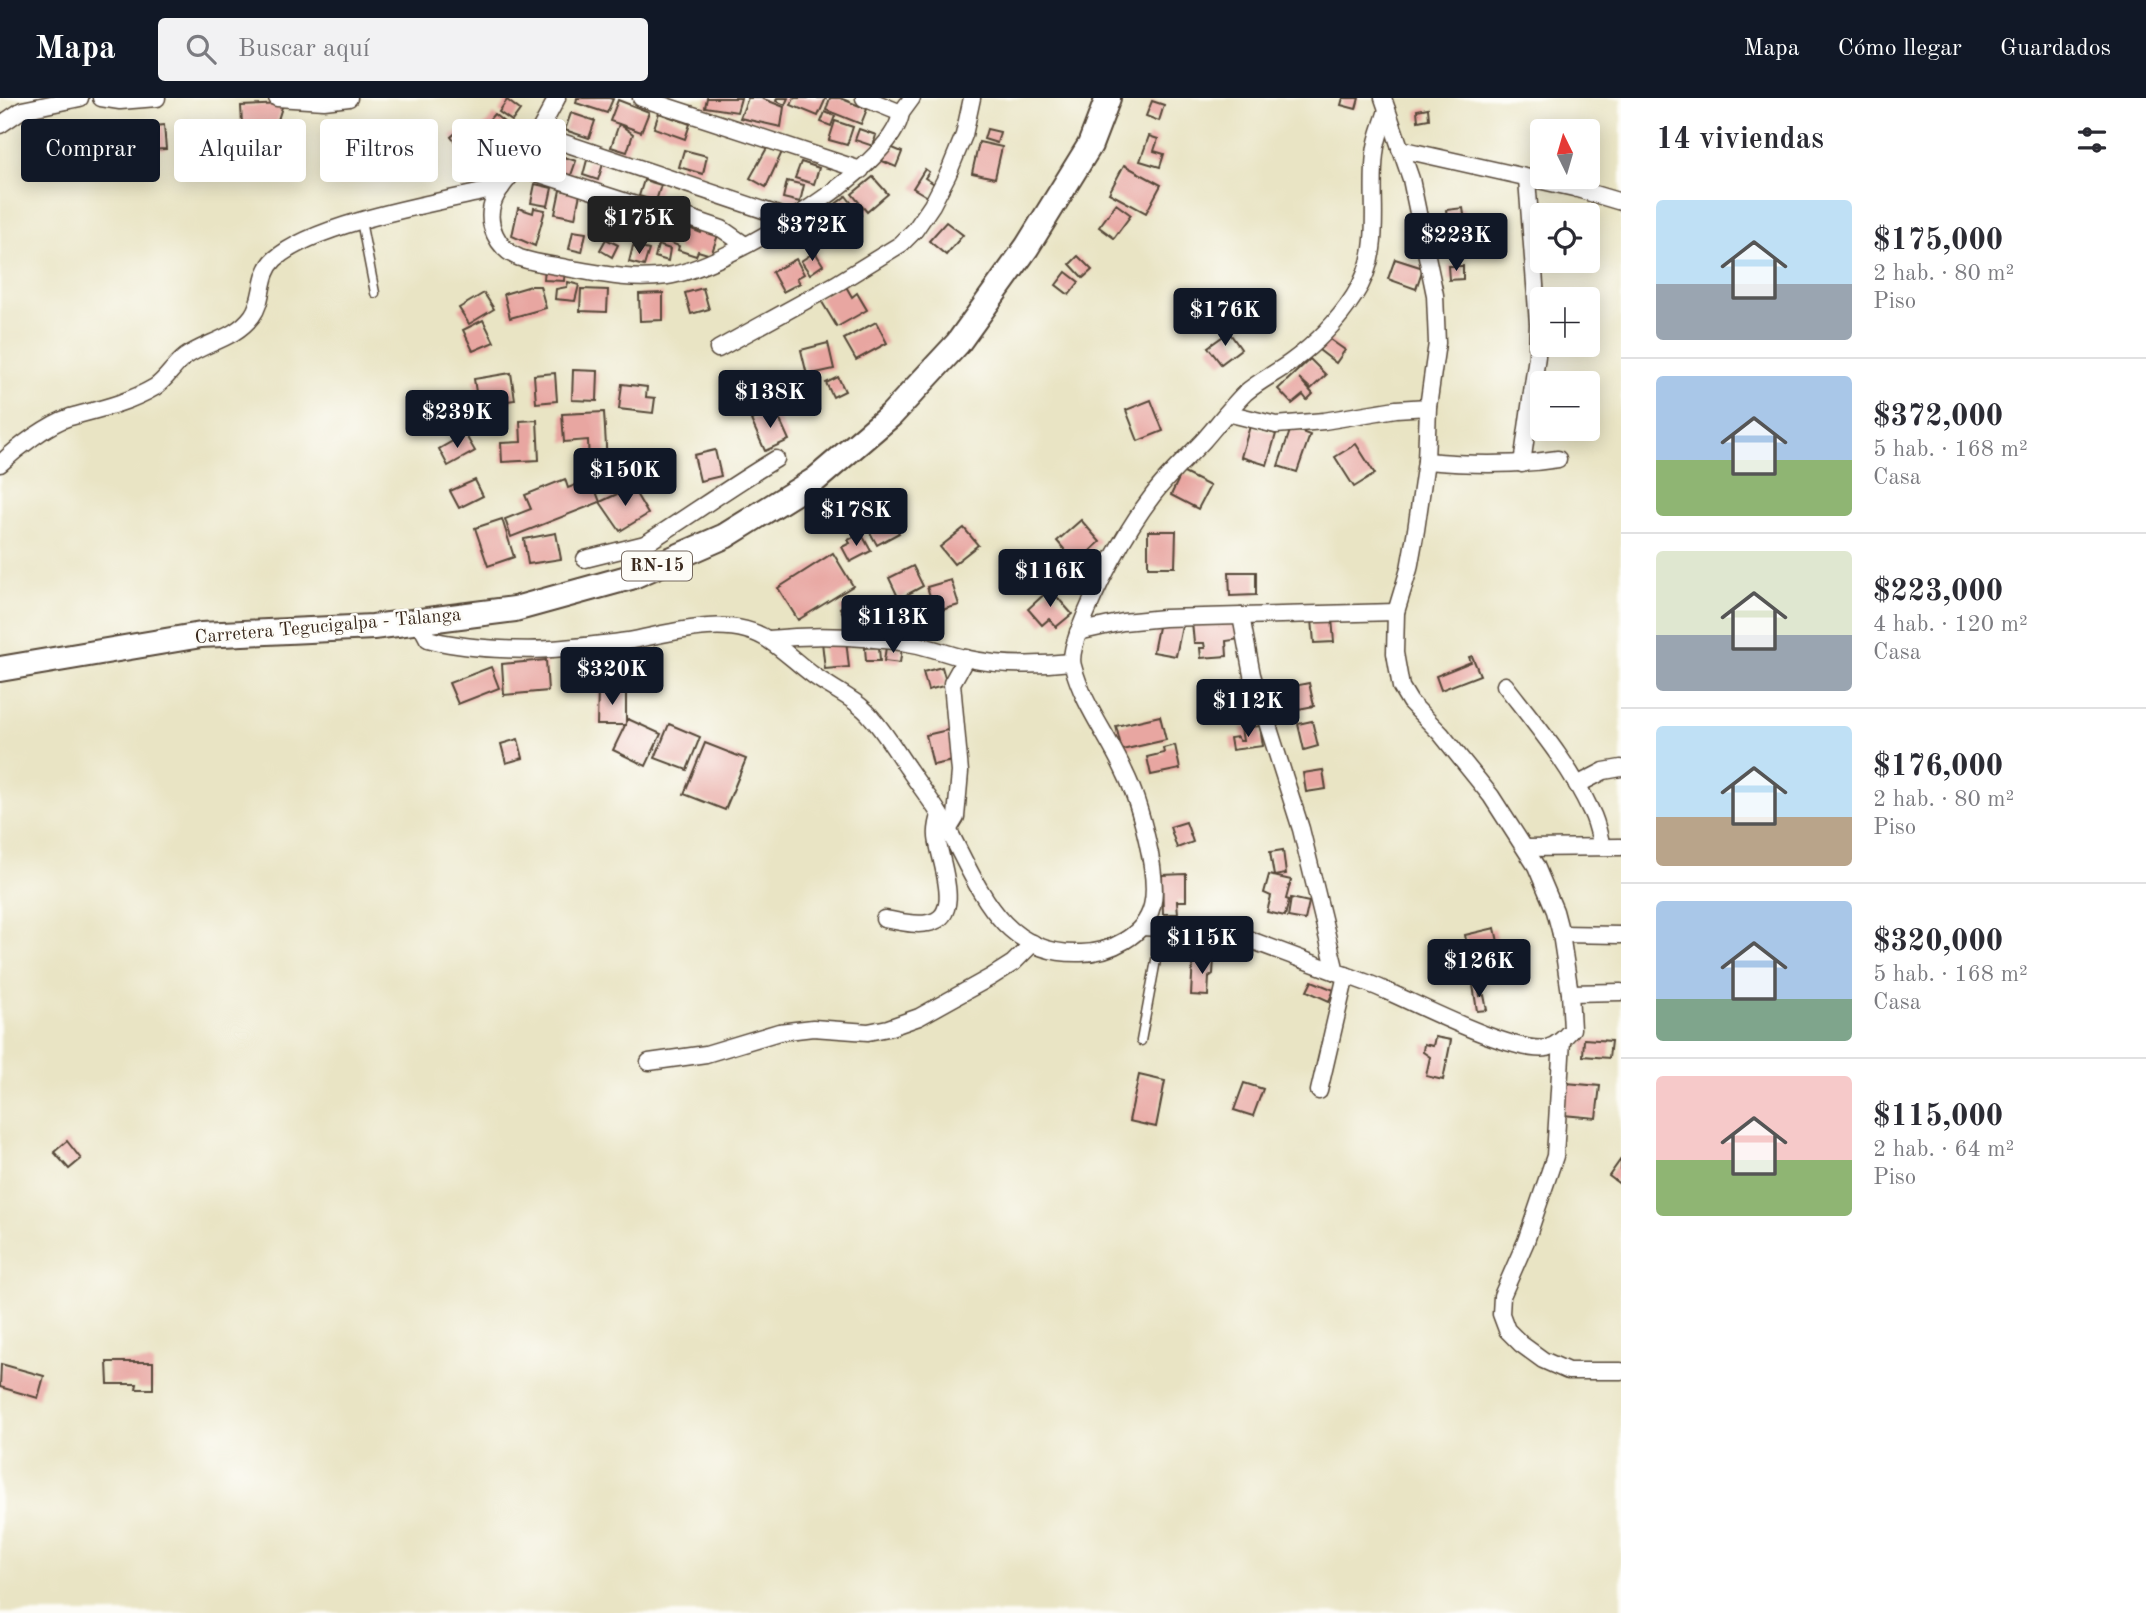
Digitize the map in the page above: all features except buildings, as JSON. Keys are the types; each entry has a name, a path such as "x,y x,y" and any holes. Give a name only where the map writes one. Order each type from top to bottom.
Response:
{"main road":[{"name":"Carretera Tegucigalpa - Talanga","path":"0,669 201,635 419,622 515,609 631,577 725,536 815,480 891,415 957,343 1027,247 1090,145 1108,98"}],"street":[{"path":"0,125 22,110 80,98"},
{"path":"100,98 120,101 157,98"},
{"path":"277,98 324,101 349,98"},
{"path":"546,119 557,98"},
{"path":"641,98 861,170"},
{"path":"864,98 901,113"},
{"path":"506,182 493,202 492,218 494,232 508,254 531,262 607,276 644,279 671,276 702,266 745,245 813,205 861,170 889,139 900,122 901,113 912,98"},
{"path":"718,349 836,284 901,244 921,222 948,174 964,135 972,98"},
{"path":"1142,927 1229,932 1389,992 1447,1020 1528,1047 1547,1048 1562,1041 1572,1029 1570,993 1561,934 1555,911 1536,866 1491,796 1441,734 1410,702 1401,687 1395,653 1396,612 1409,569 1426,461 1428,407 1437,343 1435,296 1411,179 1385,104"},
{"path":"419,622 428,639 447,644 557,649 621,642 711,627 733,626 749,630 768,639 812,675 866,711 944,823 999,919 1013,933 1054,950 1087,954 1111,947 1142,927 1152,907 1154,886 1149,851 1126,773 1091,712 1071,662 1078,632 1106,572 1155,492 1246,392 1293,360 1313,342 1354,295 1371,257 1375,232 1374,155 1385,104"},
{"path":"566,143 790,219"},
{"path":"1400,149 1574,188 1621,202"},
{"path":"1522,464 1537,356 1538,324 1527,179"},
{"path":"565,182 722,229 745,245"},
{"path":"0,464 15,451 69,418 124,402 158,385 181,360 220,341 244,325 258,306 267,267 276,258 309,239 361,221 501,188"},
{"path":"1227,413 1276,425 1428,407"},
{"path":"585,559 645,544 776,459"},
{"path":"1426,461 1522,464 1558,459"},
{"path":"645,544 652,568"},
{"path":"1078,632 1123,622 1396,612"},
{"path":"1241,616 1252,675 1301,829 1341,973 1319,1091"},
{"path":"768,639 858,637 915,644 966,658 1035,666 1071,662"},
{"path":"884,919 929,923 942,917 947,905 937,837 944,823 956,817 960,772 952,683 966,658"},
{"path":"1505,685 1556,751 1577,785 1592,812 1602,847"},
{"path":"1577,785 1604,771 1621,768"},
{"path":"1525,848 1621,847"},
{"path":"1561,934 1621,935"},
{"path":"649,1062 706,1054 779,1032 813,1028 868,1032 888,1028 919,1017 991,977 1013,963 1033,943"},
{"path":"1570,993 1621,992"},
{"path":"1562,1041 1555,1156 1526,1241 1502,1296 1501,1314 1507,1330 1521,1345 1543,1360 1568,1371 1621,1371"}],"lane":[{"path":"361,221 375,293"},
{"path":"1141,1041 1162,928"}]}
